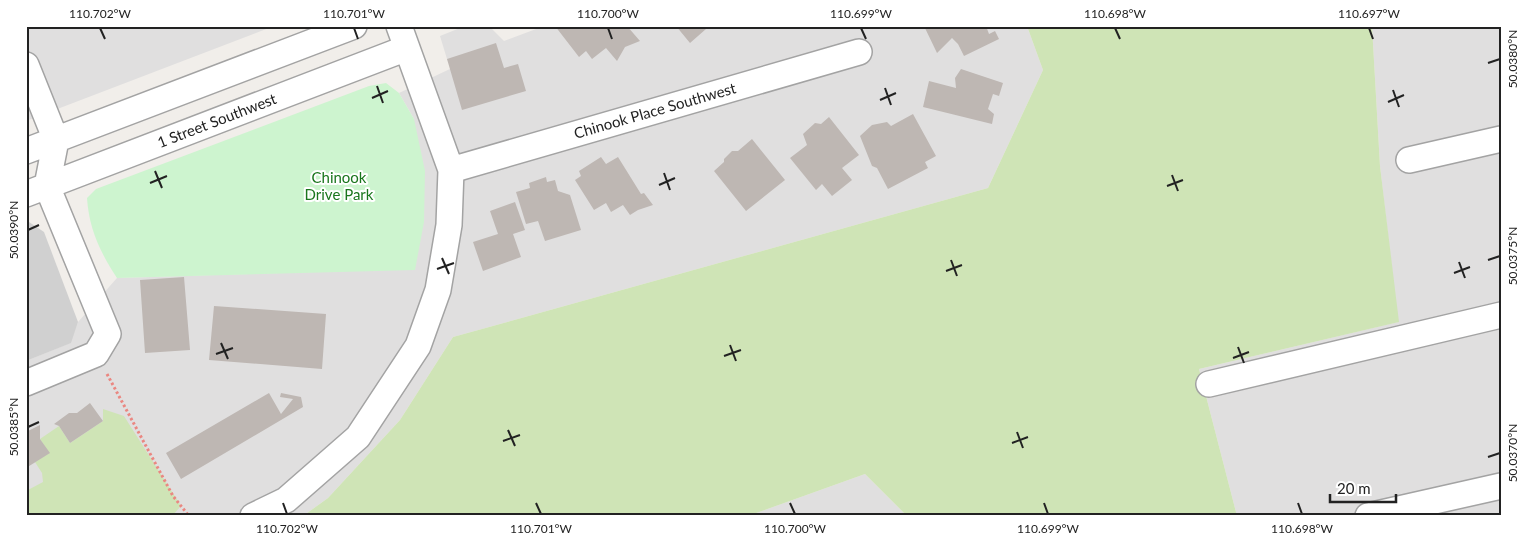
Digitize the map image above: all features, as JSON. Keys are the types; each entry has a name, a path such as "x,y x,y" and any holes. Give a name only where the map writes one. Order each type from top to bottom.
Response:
{"street":[{"path":"26,151 354,26"},
{"path":"254,516 286,500 358,437 418,346 438,290 449,226 451,170 403,37"},
{"name":"1 Street Southwest","path":"37,190 403,37"},
{"name":"Chinook Place Southwest","path":"451,170 859,52"},
{"path":"26,65 56,140 37,190 108,334 96,354 26,383"},
{"path":"1409,160 1501,139"},
{"path":"1209,384 1501,315"},
{"path":"1368,516 1501,486"}],"path":[{"path":"96,354 173,496 189,516"}],"shaded area":[{"path":"26,26 274,26 26,121"},
{"path":"465,26 489,26 504,41 544,26 1027,26 1043,70 988,188 453,337 400,420 328,498 303,516 26,516 26,361 70,343 78,322 117,278 415,269 414,119 399,93 452,68 447,59 440,36"},
{"path":"1372,26 1501,26 1501,516 1237,516 1199,369 1398,322 1380,166"},
{"path":"26,220 44,232 78,322 71,343 26,361"},
{"path":"865,474 907,516 748,516"}],"green space":[{"path":"1027,26 1372,26 1380,166 1399,322 1199,369 1237,516 907,516 865,474 748,516 303,516 328,498 400,420 453,337 988,188 1043,70"},
{"name":"Chinook Drive Park","path":"386,83 399,93 414,119 425,171 424,222 415,270 117,278 105,259 90,220 87,198 96,189 369,86"},
{"path":"103,409 124,416 181,506 172,516 26,516 26,491 43,482 42,473 35,462 49,453 40,439 59,426 70,443 103,421"}],"building":[{"path":"555,26 627,26 640,41 625,47 617,61 606,48 592,59 586,51 579,57"},
{"path":"676,26 704,26 706,29 690,43"},
{"path":"924,26 986,26 989,34 995,31 999,39 964,56 958,44 952,38 937,53"},
{"path":"496,43 504,68 518,64 526,91 462,110 447,59"},
{"path":"961,69 1003,83 999,96 993,94 988,109 994,114 992,124 923,107 929,81 956,88 955,78"},
{"path":"913,114 936,156 925,162 928,168 888,189 877,168 872,166 860,136 872,125 887,122 891,126"},
{"path":"829,117 859,155 842,168 852,180 832,196 822,184 816,190 790,158 807,145 803,134 815,123 821,124"},
{"path":"752,139 785,180 746,211 714,171 732,151 738,151"},
{"path":"601,157 606,164 618,157 641,194 644,193 653,205 630,215 623,205 611,212 606,203 594,210 575,180 581,176 579,171"},
{"path":"546,177 547,182 555,180 558,191 570,195 581,230 545,241 538,221 526,224 516,192 530,188 529,183"},
{"path":"515,202 525,230 513,234 521,257 483,271 473,242 498,234 490,211"},
{"path":"184,277 190,350 145,353 140,280"},
{"path":"214,306 326,314 322,369 209,360"},
{"path":"269,393 281,414 293,399 280,397 281,393 301,397 303,407 181,479 166,453"},
{"path":"90,403 103,421 70,443 59,426 54,424 69,413 77,413"},
{"path":"40,425 40,439 50,453 26,468 26,432"}]}
